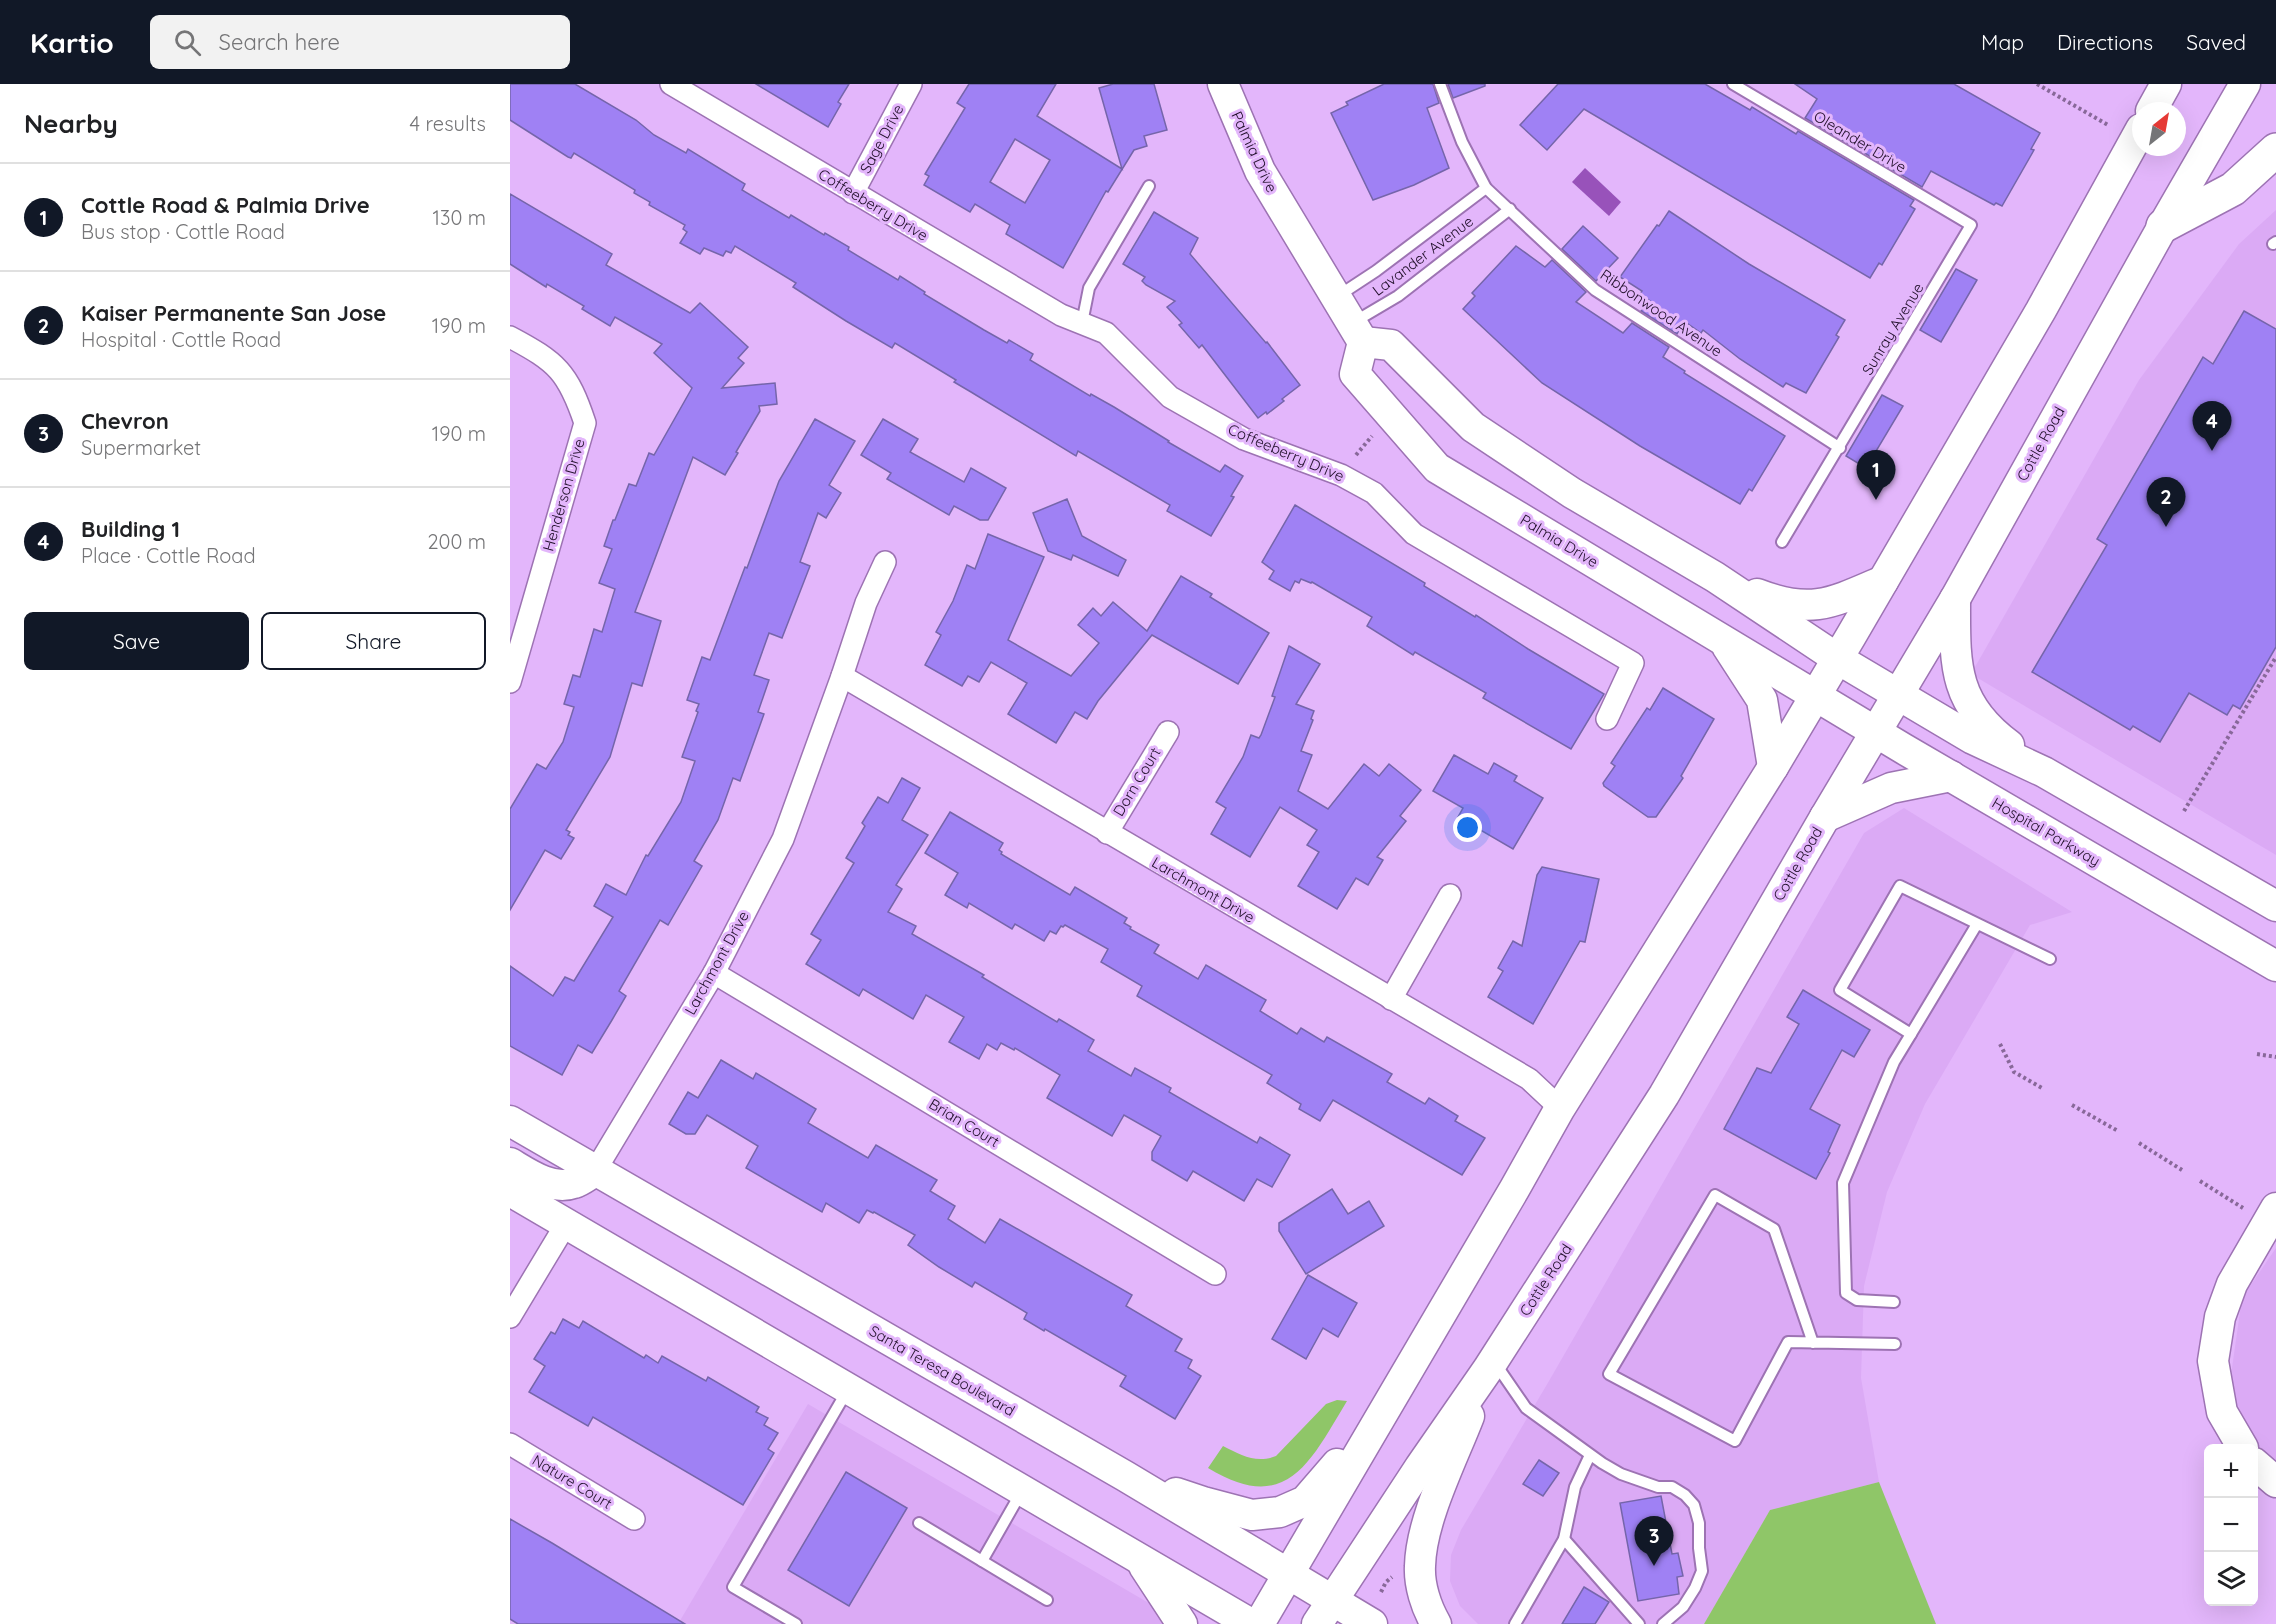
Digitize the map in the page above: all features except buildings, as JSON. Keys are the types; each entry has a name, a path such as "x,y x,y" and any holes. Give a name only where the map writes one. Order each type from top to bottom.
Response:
{"highway":[{"path":"2163,226 2233,189 2276,150"}],"main road":[{"name":"Palmia Drive","path":"1223,84 1260,171 1357,333 1355,374 1437,468 1816,695"},
{"path":"2156,102 2166,84"},
{"name":"Cottle Road","path":"1324,1612 1491,1365 1664,1095 1825,817 1955,599 2245,84"},
{"path":"1259,1624 1560,1108 1838,659 2041,310 2132,145"},
{"path":"1357,333 1391,345 1473,427 1572,493 1715,577 1838,659 1973,739 2044,772 2276,906"},
{"path":"1715,577 1792,605 1812,606 1842,598 1883,582"},
{"path":"1955,599 1954,649 1957,673 1966,698 1980,719 1997,736 2044,772"},
{"path":"1722,638 1762,700 1773,767"},
{"name":"Hospital Parkway","path":"1816,695 2276,966"},
{"path":"1825,817 1892,788 1951,776"},
{"name":"Santa Teresa Boulevard","path":"510,1121 1125,1476 1288,1574 1324,1612 1372,1624"},
{"path":"510,1163 536,1179 558,1184 572,1184 595,1171"},
{"path":"510,1191 1251,1624"},
{"path":"2240,1444 2222,1412 2213,1360 2220,1317 2232,1284 2276,1208"},
{"path":"1436,1624 1423,1594 1421,1554 1434,1504 1491,1365"},
{"path":"1125,1476 1203,1502 1252,1515 1280,1512 1305,1501 1386,1407"},
{"path":"2258,1466 2276,1482"},
{"path":"1141,1561 1182,1624"}],"street":[{"name":"Coffeeberry Drive","path":"671,84 1061,315 1106,333 1170,397 1244,439 1341,475 1374,493 1414,534 1633,663 1607,719"},
{"name":"Sage Drive","path":"853,193 910,84"},
{"name":"Henderson Drive","path":"510,337 543,354 564,375 576,396 585,423 510,682"},
{"name":"Larchmont Drive","path":"595,1171 714,973 783,839 866,603 885,562"},
{"name":"Larchmont Drive","path":"842,676 1529,1079 1560,1108"},
{"name":"Dorn Court","path":"1107,833 1168,732"},
{"path":"1391,999 1450,895"},
{"name":"Brian Court","path":"714,973 1215,1274"},
{"path":"510,1317 566,1224"},
{"name":"Nature Court","path":"510,1444 634,1519"}],"lane":[{"name":"Ribbonwood Avenue","path":"1440,84 1462,142 1486,188 1595,290 1840,448"},
{"name":"Oleander Drive","path":"1733,84 1971,225"},
{"path":"1082,323 1089,288 1149,186"},
{"name":"Lavander Avenue","path":"1336,297 1376,271 1486,188"},
{"name":"Lavander Avenue","path":"1357,333 1398,296 1510,209"},
{"name":"Sunray Avenue","path":"1782,542 1971,225"},
{"path":"1911,1034 1840,990 1900,886 2050,959"},
{"path":"1894,1302 1857,1300 1846,1293 1843,1183 1894,1062 1977,924"},
{"path":"1812,1342 1774,1229 1715,1194 1609,1374 1735,1441 1788,1342 1895,1344"},
{"path":"1491,1365 1526,1408 1590,1455 1621,1474 1658,1487 1672,1487 1685,1495 1694,1505 1699,1523 1702,1571 1695,1588 1683,1606 1663,1624"},
{"path":"796,1624 733,1587 849,1388"},
{"path":"1515,1624 1564,1539 1575,1487 1590,1455"},
{"path":"982,1561 1022,1491"},
{"path":"919,1523 1047,1600"},
{"path":"1564,1539 1639,1624"}],"path":[{"path":"2037,84 2108,125"},
{"path":"1341,475 1365,442 1392,416"},
{"path":"2184,811 2276,657"},
{"path":"2001,1044 2014,1072 2042,1088"},
{"path":"2257,1054 2276,1057"},
{"path":"2072,1105 2118,1131"},
{"path":"2139,1143 2182,1170"},
{"path":"2200,1181 2243,1208"},
{"path":"1381,1592 1386,1582 1395,1575"}],"shaded area":[{"path":"1585,168 1621,202 1609,216 1572,182"},
{"path":"2276,210 2276,855 1971,674 2139,380 2239,244"},
{"path":"1904,808 2072,912 2030,925 1925,1104 1887,1192 1864,1286 1861,1378 1879,1482 1770,1510 1704,1624 1478,1624 1460,1606 1450,1581 1451,1555 1461,1530 1864,833"},
{"path":"2276,1248 2276,1462 2264,1455 2229,1389 2242,1298"},
{"path":"808,1404 1159,1609 1180,1624 678,1624"}],"green space":[{"path":"1337,1400 1347,1401 1321,1444 1308,1462 1293,1475 1277,1484 1258,1486 1235,1481 1208,1468 1223,1446 1255,1459 1276,1456 1326,1404"},
{"path":"1879,1482 1936,1624 1704,1624 1770,1510"}],"place":[{"name":"Building 1","path":"2212,451"},
{"name":"Cottle Road & Palmia Drive","path":"1876,500"},
{"name":"Kaiser Permanente San Jose","path":"2166,527"},
{"name":"Chevron","path":"1654,1566"}]}
